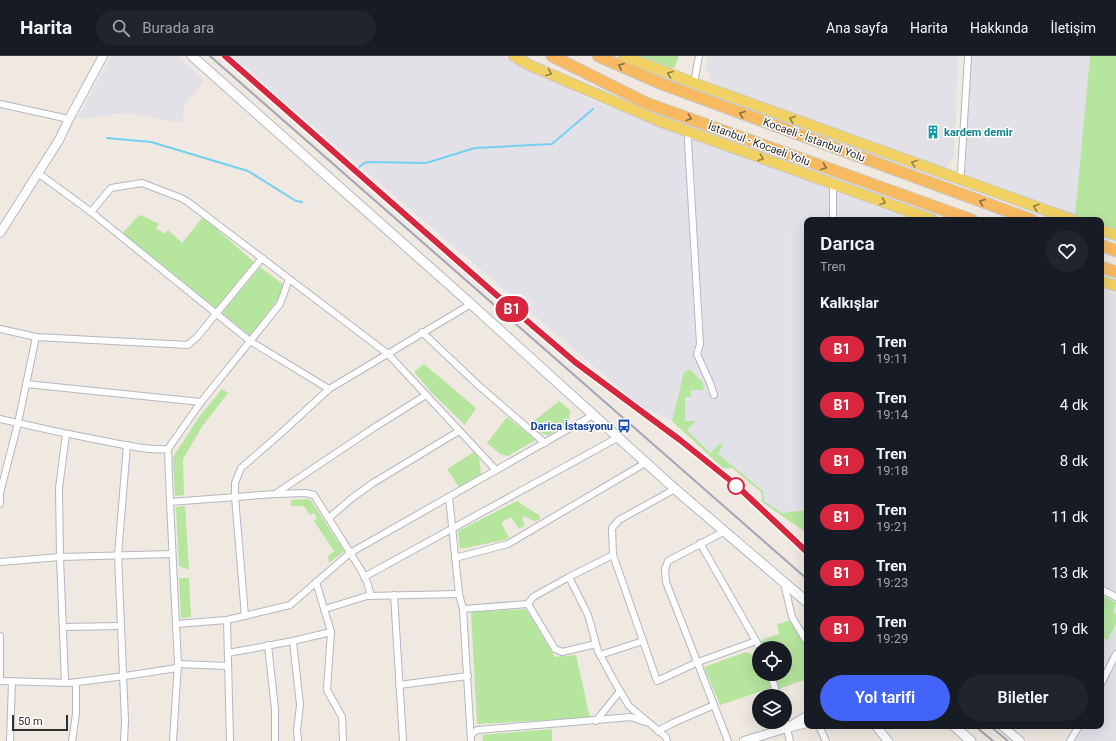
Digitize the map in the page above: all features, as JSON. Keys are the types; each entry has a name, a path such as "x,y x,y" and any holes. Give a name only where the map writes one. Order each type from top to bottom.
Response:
{"highway":[{"name":"İstanbul - Kocaeli Yolu","path":"552,56 646,103 964,217"},
{"name":"Kocaeli - İstanbul Yolu","path":"598,56 669,87 1024,217"},
{"path":"1104,246 1116,251"},
{"path":"1104,268 1116,272"}],"main road":[{"path":"192,56 595,414 675,489 804,599"},
{"path":"514,56 529,65 659,121 925,217"},
{"path":"624,56 694,83 1065,217"},
{"path":"1104,231 1116,235"},
{"path":"1104,282 1116,286"},
{"path":"957,729 971,741"}],"street":[{"path":"0,233 59,140 103,56"},
{"path":"694,83 699,56"},
{"path":"958,179 961,172 968,56"},
{"path":"0,104 69,119"},
{"path":"689,132 688,142 700,344 697,354 714,395"},
{"path":"38,173 91,212 250,341 329,389"},
{"path":"91,212 111,188 142,183 188,202 388,354 496,470"},
{"path":"833,184 833,217"},
{"path":"0,329 36,337 188,345 198,337 262,258"},
{"path":"173,741 177,666 168,449 201,402 280,304 290,279"},
{"path":"245,616 235,497 235,483 241,468 329,389 471,304"},
{"path":"422,332 478,385 545,443"},
{"path":"0,504 0,493 18,423 36,337"},
{"path":"26,384 201,402"},
{"path":"275,494 375,427 426,395"},
{"path":"176,624 227,620 290,605 350,553 595,414"},
{"path":"0,419 66,434 157,451 168,449"},
{"path":"329,518 352,498 373,483 459,431"},
{"path":"65,682 59,488 66,434"},
{"path":"364,577 619,437"},
{"path":"124,741 125,721 118,555 127,445"},
{"path":"455,558 508,544 647,462"},
{"path":"675,489 619,520 612,528 613,555 657,681 698,662 752,642"},
{"path":"170,502 275,494 306,493 314,495 364,577 371,596"},
{"path":"449,497 459,594 463,609 471,738"},
{"path":"725,531 668,561 665,569 666,582 728,741"},
{"path":"700,544 756,641"},
{"path":"0,562 60,557 172,554"},
{"path":"528,604 533,597 613,555"},
{"path":"569,577 588,615 600,655 620,691 629,706 666,737 667,741"},
{"path":"316,582 325,609 330,632 327,690 342,717 343,741"},
{"path":"784,582 792,617 804,637"},
{"path":"1104,591 1116,597"},
{"path":"325,609 371,596 459,594"},
{"path":"394,595 402,741"},
{"path":"463,609 528,604"},
{"path":"528,604 555,649 562,652 596,644"},
{"path":"227,620 230,741"},
{"path":"63,627 121,626"},
{"path":"228,652 268,646 330,632"},
{"path":"0,636 0,681 76,682 123,676 177,666 228,666"},
{"path":"600,655 642,640"},
{"path":"293,641 300,705 297,730 298,741"},
{"path":"268,646 275,708 275,741"},
{"path":"1104,678 1116,654"},
{"path":"399,685 468,676"},
{"path":"10,741 12,681"},
{"path":"72,741 76,714 76,682"},
{"path":"596,721 620,691"},
{"path":"658,731 714,705"},
{"path":"471,738 477,730 631,717 649,723"},
{"path":"792,722 804,717"},
{"path":"792,724 804,723"},
{"path":"744,741 774,729"},
{"path":"787,729 790,741"},
{"path":"820,729 826,741"},
{"path":"878,729 888,741"},
{"path":"1006,729 1020,741"},
{"path":"1070,741 1076,729"}],"shaded area":[{"path":"111,56 177,56 204,81 184,106 183,123 127,113 77,119"},
{"path":"231,56 503,56 593,101 904,217 804,217 804,531 762,502 761,492 732,468 723,468 672,421 639,405"},
{"path":"708,56 958,56 954,156 945,169 712,85 706,67"},
{"path":"971,56 1090,56 1075,216 968,177 965,173"},
{"path":"1104,290 1116,294 1116,741 1075,741 1082,729 1104,729"}],"green space":[{"path":"641,56 679,56 674,68"},
{"path":"1090,56 1116,56 1116,230 1104,226 1104,217 1075,216"},
{"path":"141,215 159,224 156,228 165,234 168,230 182,243 203,217 255,263 217,310 122,234 137,217"},
{"path":"260,267 284,285 277,300 250,336 222,313"},
{"path":"424,364 476,408 465,425 432,393 414,372"},
{"path":"690,369 703,383 704,390 691,390 691,397 685,397 685,421 696,421 687,430 710,453 720,443 723,445 718,454 763,491 764,501 782,513 804,510 804,531 762,502 761,492 732,468 723,468 672,421 684,372"},
{"path":"222,389 228,393 203,425 183,459 184,495 175,496 173,457 199,417"},
{"path":"559,401 570,410 569,422 549,435 543,434 530,424"},
{"path":"507,417 536,440 508,456 500,454 487,443"},
{"path":"474,452 479,458 481,474 459,487 447,469"},
{"path":"310,499 344,551 329,563 328,556 334,551 314,521 317,518 314,513 310,515 304,506 291,506 291,500"},
{"path":"517,501 540,516 539,520 534,521 524,516 522,519 525,525 519,529 511,517 501,523 509,538 460,549 458,531"},
{"path":"185,506 189,570 179,566 176,507"},
{"path":"179,578 189,578 191,617 181,618"},
{"path":"1104,597 1116,603 1113,612 1116,614 1116,623 1108,640 1104,638"},
{"path":"526,609 555,657 576,655 590,718 477,724 471,612"},
{"path":"792,620 804,645 804,680 779,689 776,681 792,681 792,641 762,641 779,634 777,624"},
{"path":"746,652 752,654 752,681 768,681 771,688 752,689 752,694 720,705 704,667"},
{"path":"552,729 552,741 483,741 482,735"}],"waterway":[{"path":"358,168 364,163 369,162 426,163 475,148 552,144 593,109"},
{"path":"107,138 151,142 248,171 296,201 302,202"}],"railway":[{"path":"210,56 804,576"},
{"path":"225,56 528,323 572,360 697,453 745,494 804,549"},
{"path":"979,729 993,741"},
{"path":"994,729 1008,741"}],"train":[{"name":"B1","path":"225,56 493,292 575,362 680,440 736,485 804,549"}],"place":[{"name":"kardem demir","path":"933,132"},
{"name":"Darica İstasyonu","path":"624,426"}]}
